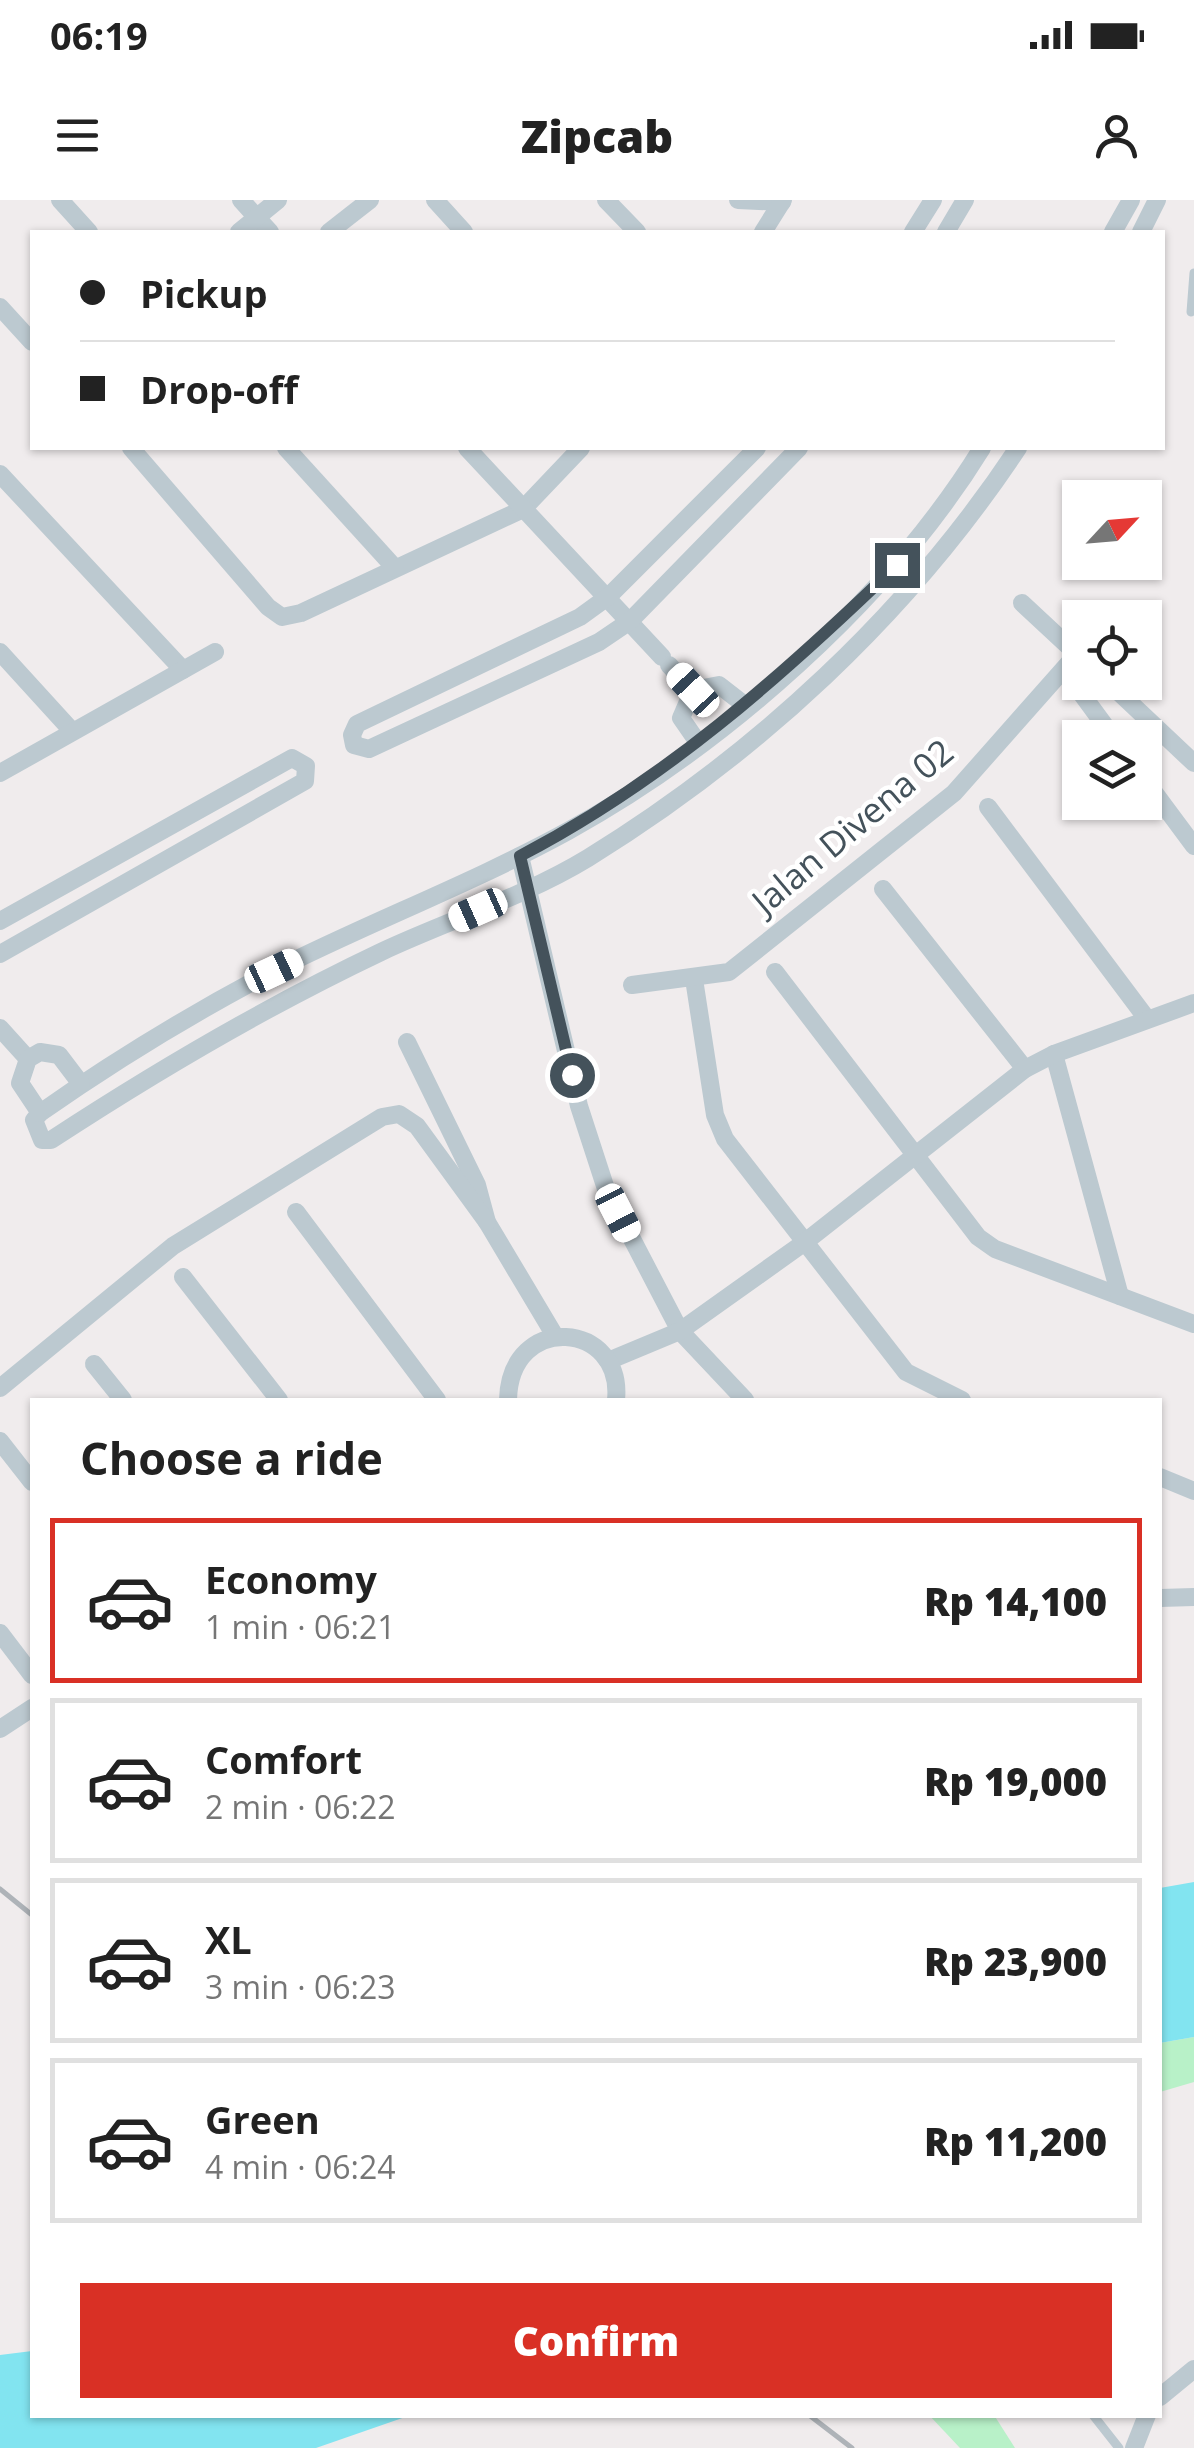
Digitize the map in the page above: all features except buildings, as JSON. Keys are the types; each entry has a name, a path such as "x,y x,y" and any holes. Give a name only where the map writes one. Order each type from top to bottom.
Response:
{"street":[{"path":"60,200 87,230"},
{"path":"241,200 268,230"},
{"path":"241,230 278,200"},
{"path":"332,230 370,200"},
{"path":"435,200 462,230"},
{"path":"606,200 635,230"},
{"path":"738,200 782,201"},
{"path":"914,230 933,200"},
{"path":"947,230 965,200"},
{"path":"1114,230 1131,200"},
{"path":"1142,230 1158,200"},
{"path":"763,230 782,201"},
{"path":"0,307 30,340"},
{"path":"133,450 268,607 282,617 301,613 523,509 579,450"},
{"path":"288,450 395,568"},
{"path":"469,450 693,690"},
{"path":"755,450 608,596 580,617 357,724 352,735 354,745 369,748 599,642 630,621 798,450"},
{"path":"981,450 897,565 746,706 698,744 605,808 520,856 274,971 81,1084 40,1113 34,1120 35,1131 42,1140 51,1140 186,1052 284,999 585,860 670,803 825,676 920,582 1017,450"},
{"path":"970,467 995,483"},
{"path":"0,474 183,670"},
{"path":"1022,602 1062,640"},
{"path":"0,652 72,730"},
{"path":"0,773 215,652"},
{"name":"Jalan Divena 02","path":"632,985 728,972 954,793 1062,672"},
{"path":"693,690 719,686 746,706"},
{"path":"693,690 681,718 698,744"},
{"path":"1127,700 1194,763"},
{"path":"0,921 292,758 306,766 304,782 0,954"},
{"path":"1162,803 1194,846"},
{"path":"988,807 1147,1019"},
{"path":"520,856 579,1106 606,1189 680,1331 743,1398"},
{"path":"883,889 1025,1069"},
{"path":"775,972 978,1237 995,1248 1194,1324"},
{"path":"694,979 714,1115 725,1139 906,1372 958,1398"},
{"path":"608,1360 680,1331 805,1242 1025,1069 1054,1054 1194,1003"},
{"path":"0,1028 28,1059"},
{"path":"407,1042 477,1185 487,1222"},
{"path":"40,1113 20,1082 28,1059 40,1052 59,1056 81,1084"},
{"path":"1054,1054 1120,1296"},
{"path":"0,1388 173,1246 382,1117 399,1114 416,1126 487,1222 555,1336"},
{"path":"296,1212 436,1398"},
{"path":"183,1277 277,1398"},
{"path":"508,1398 509,1378 518,1358 534,1344 555,1336 584,1342 608,1360 615,1378 616,1398"},
{"path":"94,1364 121,1398"},
{"path":"0,1441 30,1479"},
{"path":"1162,1479 1194,1491"},
{"path":"1162,1598 1194,1597"},
{"path":"0,1633 30,1672"},
{"path":"0,1729 30,1709"},
{"path":"1162,2396 1194,2369"},
{"path":"1134,2448 1145,2418"}],"lane":[{"path":"1191,312 1194,273"},
{"path":"1095,2418 1120,2448"}],"green space":[{"path":"1194,2037 1194,2082 1162,2091 1162,2043"},
{"path":"932,2418 996,2418 1015,2448 960,2448"}],"water":[{"path":"1194,1882 1194,2037 1162,2043 1162,1888"},
{"path":"30,2351 30,2418 402,2418 316,2448 0,2448 0,2355"}],"railway":[{"path":"0,1889 30,1913"},
{"path":"813,2418 852,2448"}],"route":[{"path":"572,1075 520,856 572,829 698,744 795,663 897,565"}]}
